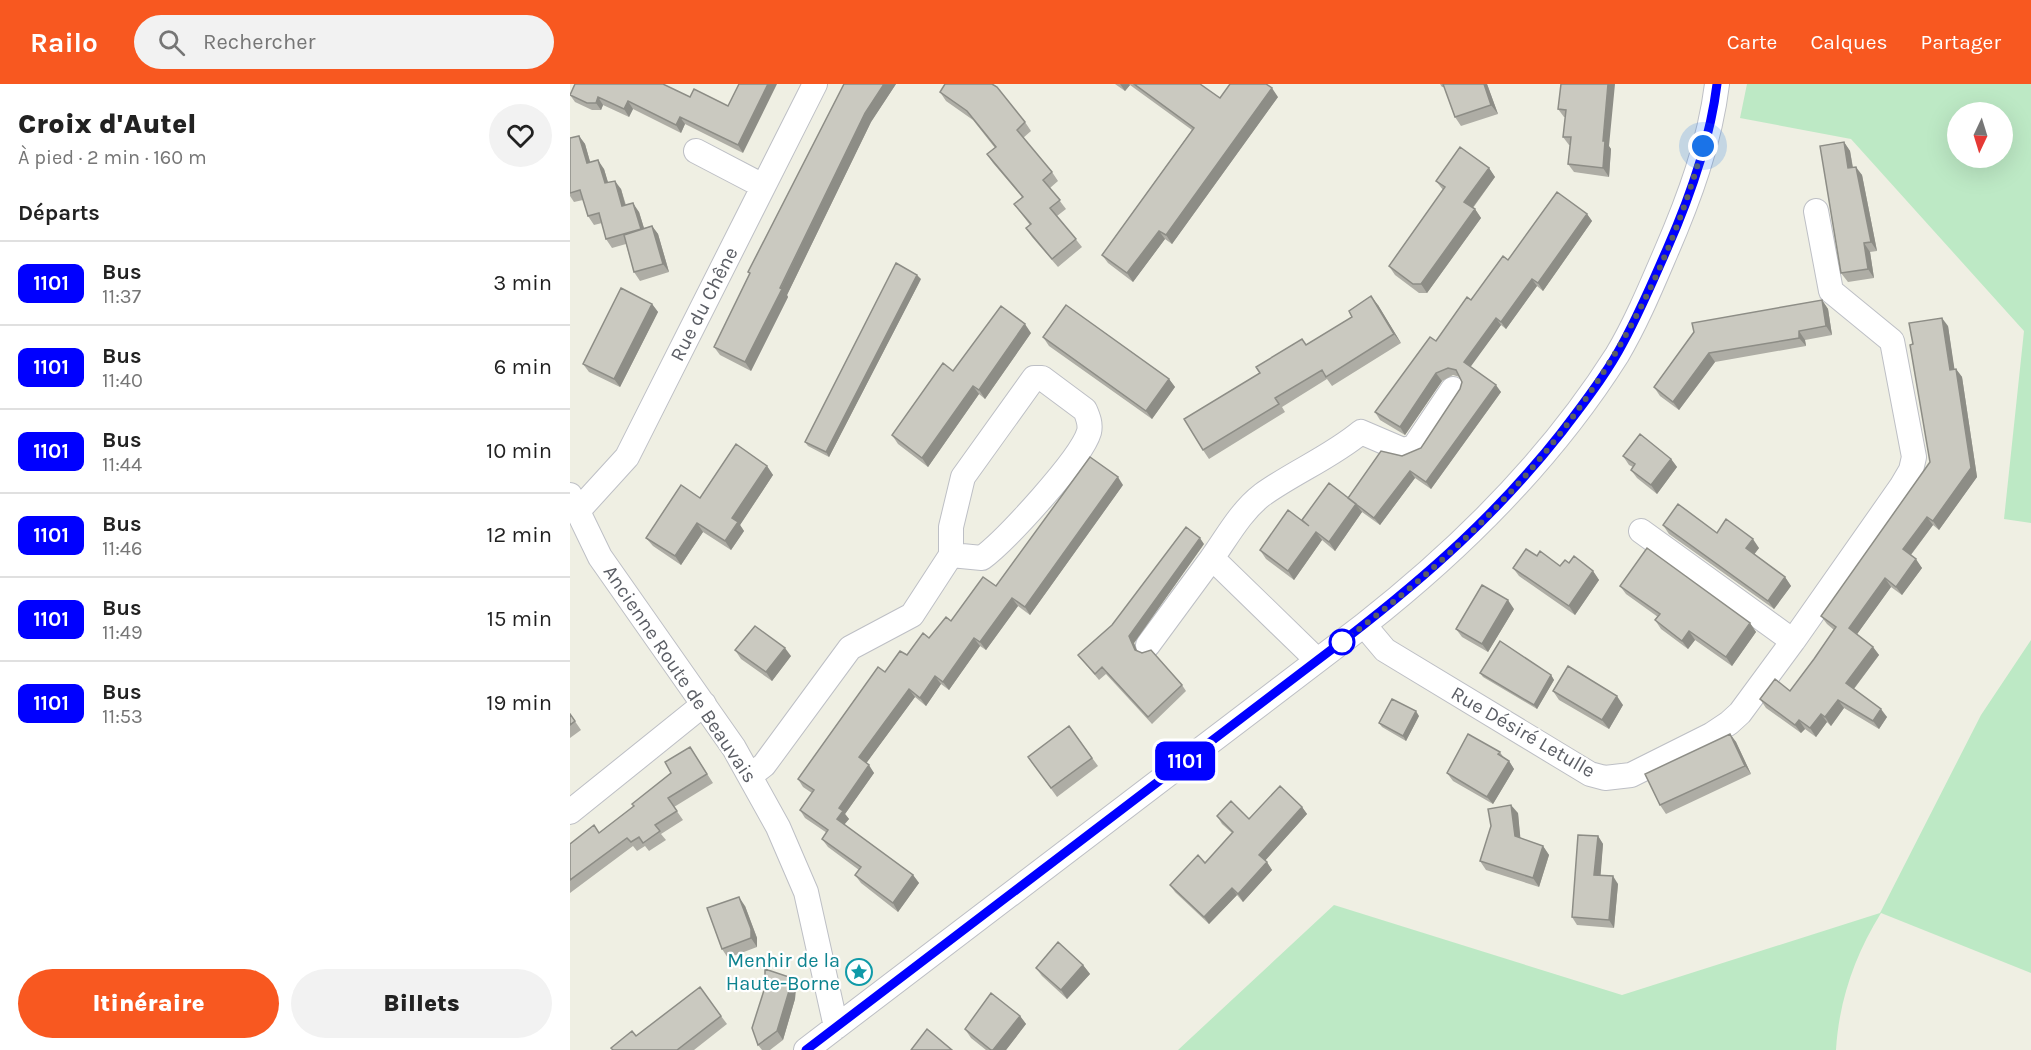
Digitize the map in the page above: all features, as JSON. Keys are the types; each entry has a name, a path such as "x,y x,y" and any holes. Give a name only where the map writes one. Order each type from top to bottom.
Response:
{"street":[{"name":"Rue du Chêne","path":"573,503 627,457 815,84"},
{"path":"806,1050 1364,625 1425,577 1467,539 1518,484 1583,405 1618,353 1687,203 1714,108 1717,84"},
{"path":"696,151 764,186"},
{"name":"Rue Désiré Letulle","path":"1364,625 1385,650 1590,774 1605,778 1631,775 1711,735 1729,723 1740,712 1793,642 1901,487 1911,470 1914,457 1892,340 1831,291 1816,211"},
{"path":"751,775 764,765 850,648 912,615 951,555 951,527 963,477 1034,378 1042,378 1084,410 1090,428 1088,436 1039,502 997,546 982,558 951,555"},
{"path":"1148,645 1248,509 1262,496 1343,446 1361,432 1403,450 1414,447 1453,389"},
{"name":"Ancienne Route de Beauvais","path":"573,503 590,541 751,775 778,827 806,892 836,1027"},
{"path":"1641,531 1793,642"},
{"path":"1212,558 1317,660"},
{"path":"570,812 704,704"}],"green space":[{"path":"1747,84 2031,84 2031,523 2004,519 2024,331 1851,139 1740,118"},
{"path":"2031,640 2031,973 1881,913 1863,945 1850,978 1841,1013 1836,1050 1178,1050 1334,905 1622,995 1880,913 1981,715"}],"building":[{"path":"575,84 663,84 690,97 694,89 728,106 739,84 768,84 738,145 680,117 676,125 628,101 624,109 598,97 596,103 587,103 570,95"},
{"path":"844,84 884,84 865,113 745,362 714,347 750,273 748,272"},
{"path":"945,84 992,84 997,87 1025,122 1017,130 1052,172 1043,180 1060,200 1050,208 1076,239 1052,259 1026,228 1031,224 1014,204 1023,197 987,154 996,147 967,111 940,92"},
{"path":"1134,84 1200,84 1220,98 1230,84 1266,84 1272,88 1166,235 1159,231 1127,273 1102,255 1194,128"},
{"path":"1443,84 1484,84 1491,105 1455,117"},
{"path":"1561,84 1608,84 1603,168 1568,164 1571,137 1563,137 1566,110 1558,109"},
{"path":"579,136 587,163 598,160 605,183 615,181 622,206 633,203 641,229 606,239 599,213 588,216 580,190 570,193 570,138"},
{"path":"1844,142 1848,168 1856,167 1871,242 1864,243 1868,269 1841,273 1820,146"},
{"path":"1460,147 1489,168 1464,202 1475,209 1421,284 1413,284 1389,266 1445,187 1436,181"},
{"path":"1557,192 1587,214 1538,283 1532,279 1501,322 1496,318 1464,362 1496,385 1426,482 1410,471 1374,518 1348,498 1381,451 1402,456 1421,448 1460,389 1462,382 1456,370 1448,368 1436,373 1400,427 1375,412 1430,337 1436,341 1467,297 1471,300 1503,256 1508,260"},
{"path":"652,226 663,264 634,272 624,235"},
{"path":"896,263 917,275 826,452 805,442"},
{"path":"621,288 652,304 614,379 583,364"},
{"path":"1371,296 1394,334 1326,377 1322,370 1275,398 1279,404 1203,450 1184,419 1260,373 1256,367 1302,339 1306,345 1352,317 1349,311"},
{"path":"1822,300 1826,326 1799,331 1799,338 1709,353 1673,402 1654,387 1694,332 1692,323"},
{"path":"1066,305 1169,379 1146,411 1043,337"},
{"path":"1001,306 1025,324 979,390 973,386 922,458 892,435 943,363 953,371"},
{"path":"1942,318 1950,370 1956,369 1971,468 1933,521 1927,517 1903,549 1916,559 1896,587 1885,578 1849,628 1873,647 1846,683 1881,709 1873,721 1838,700 1825,717 1821,714 1810,728 1799,720 1795,725 1760,699 1775,679 1790,691 1814,659 1836,627 1821,616 1930,462 1910,345 1913,344 1909,323"},
{"path":"1640,434 1671,459 1651,485 1631,470 1635,464 1623,456"},
{"path":"736,444 767,466 732,518 738,522 725,541 697,523 675,556 646,538 681,485 700,498"},
{"path":"1090,457 1118,477 1025,607 1012,598 980,642 974,638 943,682 935,676 920,698 909,689 859,757 869,765 839,808 843,811 837,819 913,875 893,903 855,875 861,867 822,839 828,830 800,810 814,790 798,779 878,667 885,672 900,651 907,655 923,633 929,638 946,617 951,621 983,577 996,586"},
{"path":"1329,483 1356,504 1329,542 1316,532 1288,571 1260,550 1288,510 1309,526 1302,520"},
{"path":"1678,504 1717,533 1726,519 1753,539 1746,548 1785,577 1768,601 1663,525"},
{"path":"1186,527 1200,538 1129,636 1135,650 1142,653 1151,650 1182,685 1148,717 1102,667 1095,674 1078,655 1112,625"},
{"path":"1647,548 1750,623 1726,657 1689,631 1682,641 1655,620 1660,614 1620,586"},
{"path":"1526,549 1537,556 1540,551 1560,566 1565,560 1569,563 1574,556 1593,571 1569,606 1513,568"},
{"path":"1482,585 1508,600 1482,644 1456,629"},
{"path":"755,626 785,648 766,672 735,650"},
{"path":"1500,641 1551,675 1534,705 1480,673"},
{"path":"1568,666 1617,696 1602,720 1553,691"},
{"path":"1392,699 1416,711 1403,736 1379,723"},
{"path":"570,714 575,721 570,725"},
{"path":"1069,726 1092,758 1051,788 1028,757"},
{"path":"1468,734 1500,752 1498,754 1509,761 1487,797 1447,773"},
{"path":"1730,734 1745,766 1660,805 1645,774"},
{"path":"690,747 707,774 668,798 677,811 655,825 660,831 643,843 639,837 631,842 627,838 570,880 570,844 594,825 599,833 634,806 632,804 671,773 665,762"},
{"path":"1280,786 1302,807 1259,855 1267,862 1238,894 1232,888 1204,917 1170,885 1198,855 1205,863 1233,832 1217,816 1231,801 1249,819"},
{"path":"1511,805 1515,836 1543,846 1533,878 1480,861 1491,826 1488,809"},
{"path":"1578,835 1598,836 1594,875 1613,876 1609,920 1572,917"},
{"path":"739,897 751,929 751,938 722,949 707,908"},
{"path":"1058,942 1083,965 1061,990 1036,968"},
{"path":"765,969 789,977 789,991 777,1031 758,1045 752,1028 765,987"},
{"path":"700,987 721,1016 677,1050 613,1050 611,1048 632,1031 636,1036"},
{"path":"991,993 1020,1016 993,1050 965,1029"},
{"path":"927,1029 952,1050 911,1050"}],"bus line":[{"name":"1101","path":"806,1050 1348,637 1425,577 1467,539 1533,468 1583,405 1618,353 1650,288 1687,203 1714,108 1717,84"}],"place":[{"name":"Menhir de la Haute-Borne","path":"859,972"}],"route":[{"path":"1342,642 1425,577 1467,539 1533,468 1583,405 1618,353 1650,288 1687,203 1703,146"}]}
